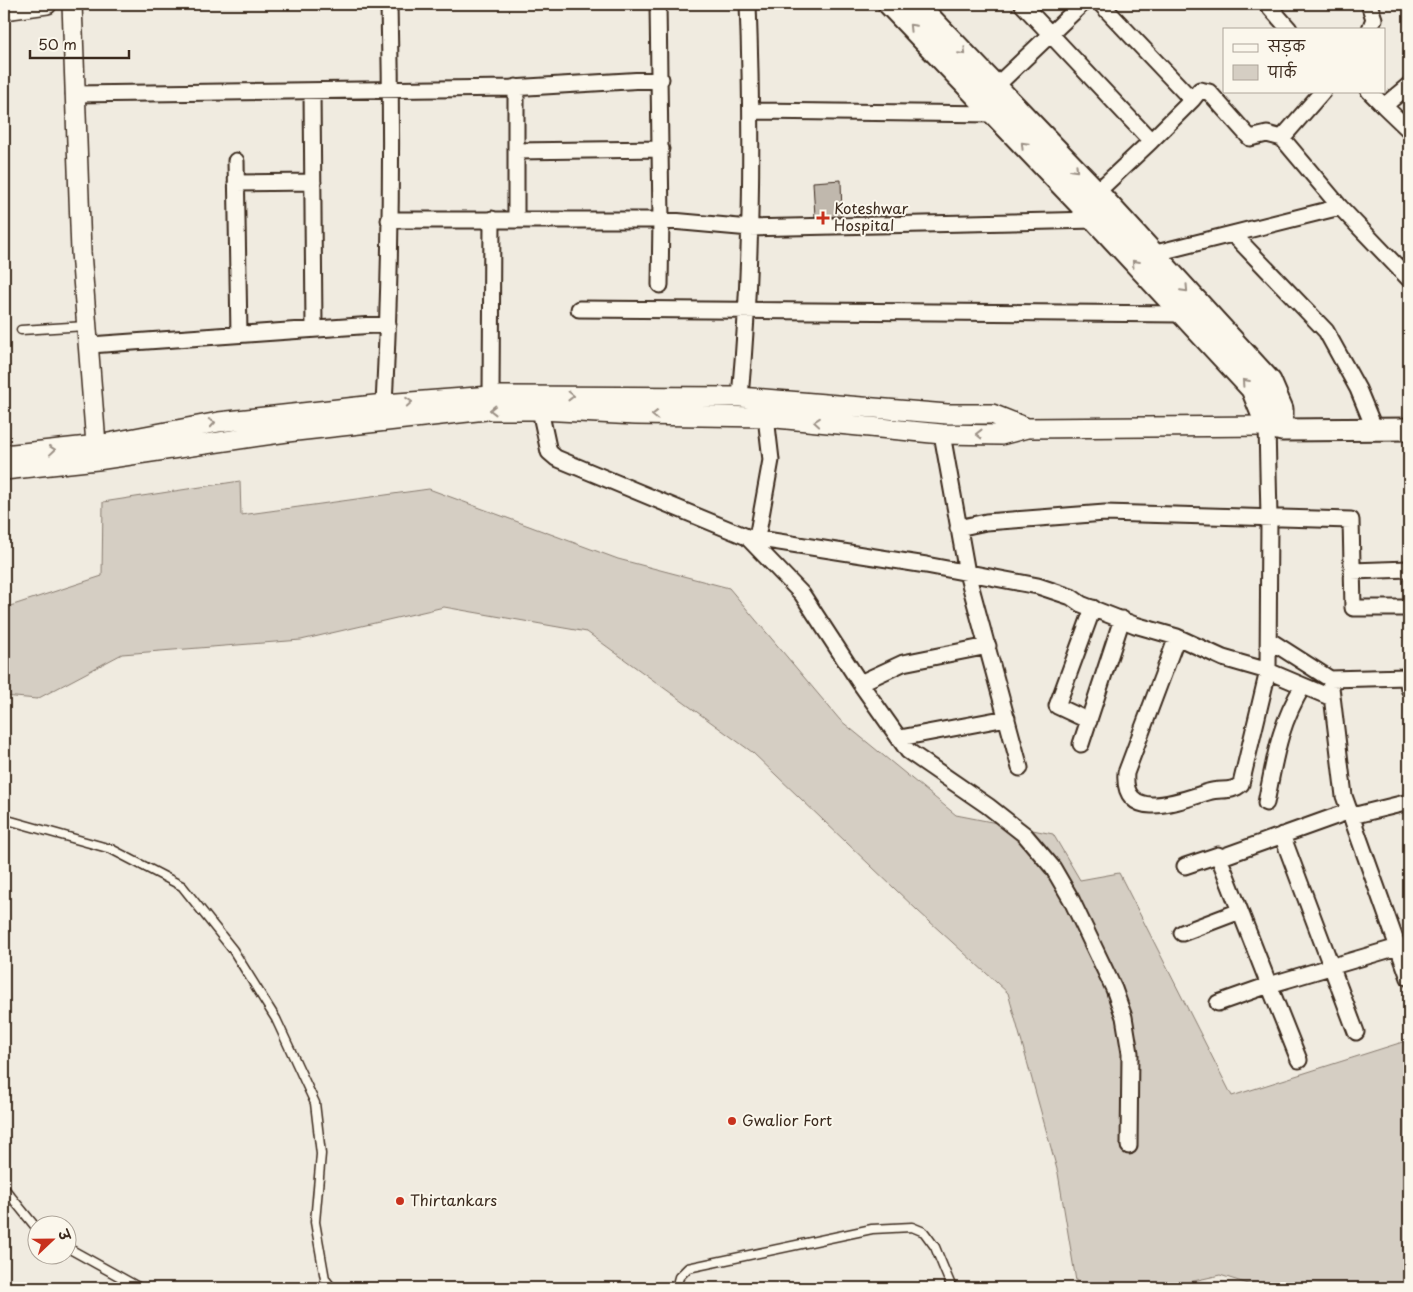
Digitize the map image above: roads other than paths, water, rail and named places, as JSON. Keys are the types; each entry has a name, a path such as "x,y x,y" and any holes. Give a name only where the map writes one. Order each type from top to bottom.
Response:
{"main road":[{"path":"889,4 1095,220 1252,390 1274,428"},
{"path":"917,4 1097,192 1270,381 1282,409 1274,428"},
{"path":"1274,428 1409,429"}],"street":[{"path":"4,10 47,4"},
{"path":"72,4 81,252 98,452"},
{"path":"384,404 388,324 391,90 389,4"},
{"path":"658,4 660,285"},
{"path":"740,397 748,311 750,228 752,111 748,4"},
{"path":"1022,4 1151,140"},
{"path":"996,86 1082,4"},
{"path":"1101,4 1192,100"},
{"path":"1267,4 1288,28"},
{"path":"1369,4 1374,19 1370,28"},
{"path":"74,94 516,87 660,79"},
{"path":"1384,106 1409,85"},
{"path":"516,87 516,220"},
{"path":"1097,192 1200,90 1209,92 1250,138 1268,134 1282,138 1340,207 1409,279"},
{"path":"312,91 314,328"},
{"path":"1282,138 1322,92"},
{"path":"1371,92 1409,130"},
{"path":"752,111 994,114"},
{"path":"516,151 660,149"},
{"path":"236,161 238,334"},
{"path":"236,183 313,182"},
{"path":"1152,254 1340,207"},
{"path":"491,396 492,219"},
{"path":"389,220 661,220 750,228 1095,220"},
{"path":"1233,234 1326,331 1358,389 1375,430"},
{"path":"579,309 1182,314"},
{"path":"90,345 388,324"},
{"path":"4,470 98,452 219,422 384,404 491,396 740,397 947,414 992,414 1027,428"},
{"path":"4,455 98,452 486,410 766,417 942,434 1001,434 1027,428 1274,428 1269,517 1268,671 1241,784 1234,790 1211,791 1185,800 1140,804 1130,798 1125,786 1126,773 1177,637"},
{"path":"540,410 549,452 556,458 752,538 1038,586 1072,597 1081,604 1122,620 1177,637 1223,658 1268,671 1332,698"},
{"path":"752,538 771,460 766,417"},
{"path":"942,434 958,528 968,573 1020,768"},
{"path":"958,528 986,522 1106,513 1352,520 1353,608 1409,608"},
{"path":"752,538 802,594 860,683 908,751 981,801 1025,835 1053,868 1071,899 1100,959 1124,1017 1130,1053 1129,1146"},
{"path":"1352,570 1409,568"},
{"path":"1089,721 1057,706 1093,608"},
{"path":"1081,744 1122,620"},
{"path":"1269,640 1330,679 1406,677 1409,690"},
{"path":"860,683 904,663 988,646"},
{"path":"1330,679 1344,796 1409,978"},
{"path":"1266,802 1280,734 1288,710 1303,686"},
{"path":"900,738 1007,718"},
{"path":"1219,858 1282,835 1351,814 1409,802"},
{"path":"1282,835 1326,950 1330,968 1356,1032"},
{"path":"1186,866 1218,855 1299,1060"},
{"path":"1182,933 1240,911"},
{"path":"1218,1004 1269,985 1398,947"}],"lane":[{"path":"21,330 88,325"},
{"path":"4,819 111,849 182,886 233,950 276,1020 315,1103 321,1154 315,1222 325,1279 332,1288"},
{"path":"4,1188 28,1218"},
{"path":"676,1288 679,1277 688,1268 872,1229 912,1227 924,1232 936,1247 952,1288"},
{"path":"78,1254 140,1288"}],"place":[{"name":"Koteshwar Hospital","path":"823,218"},
{"name":"Gwalior Fort","path":"732,1121"},
{"name":"Thirtankars","path":"400,1201"}]}
